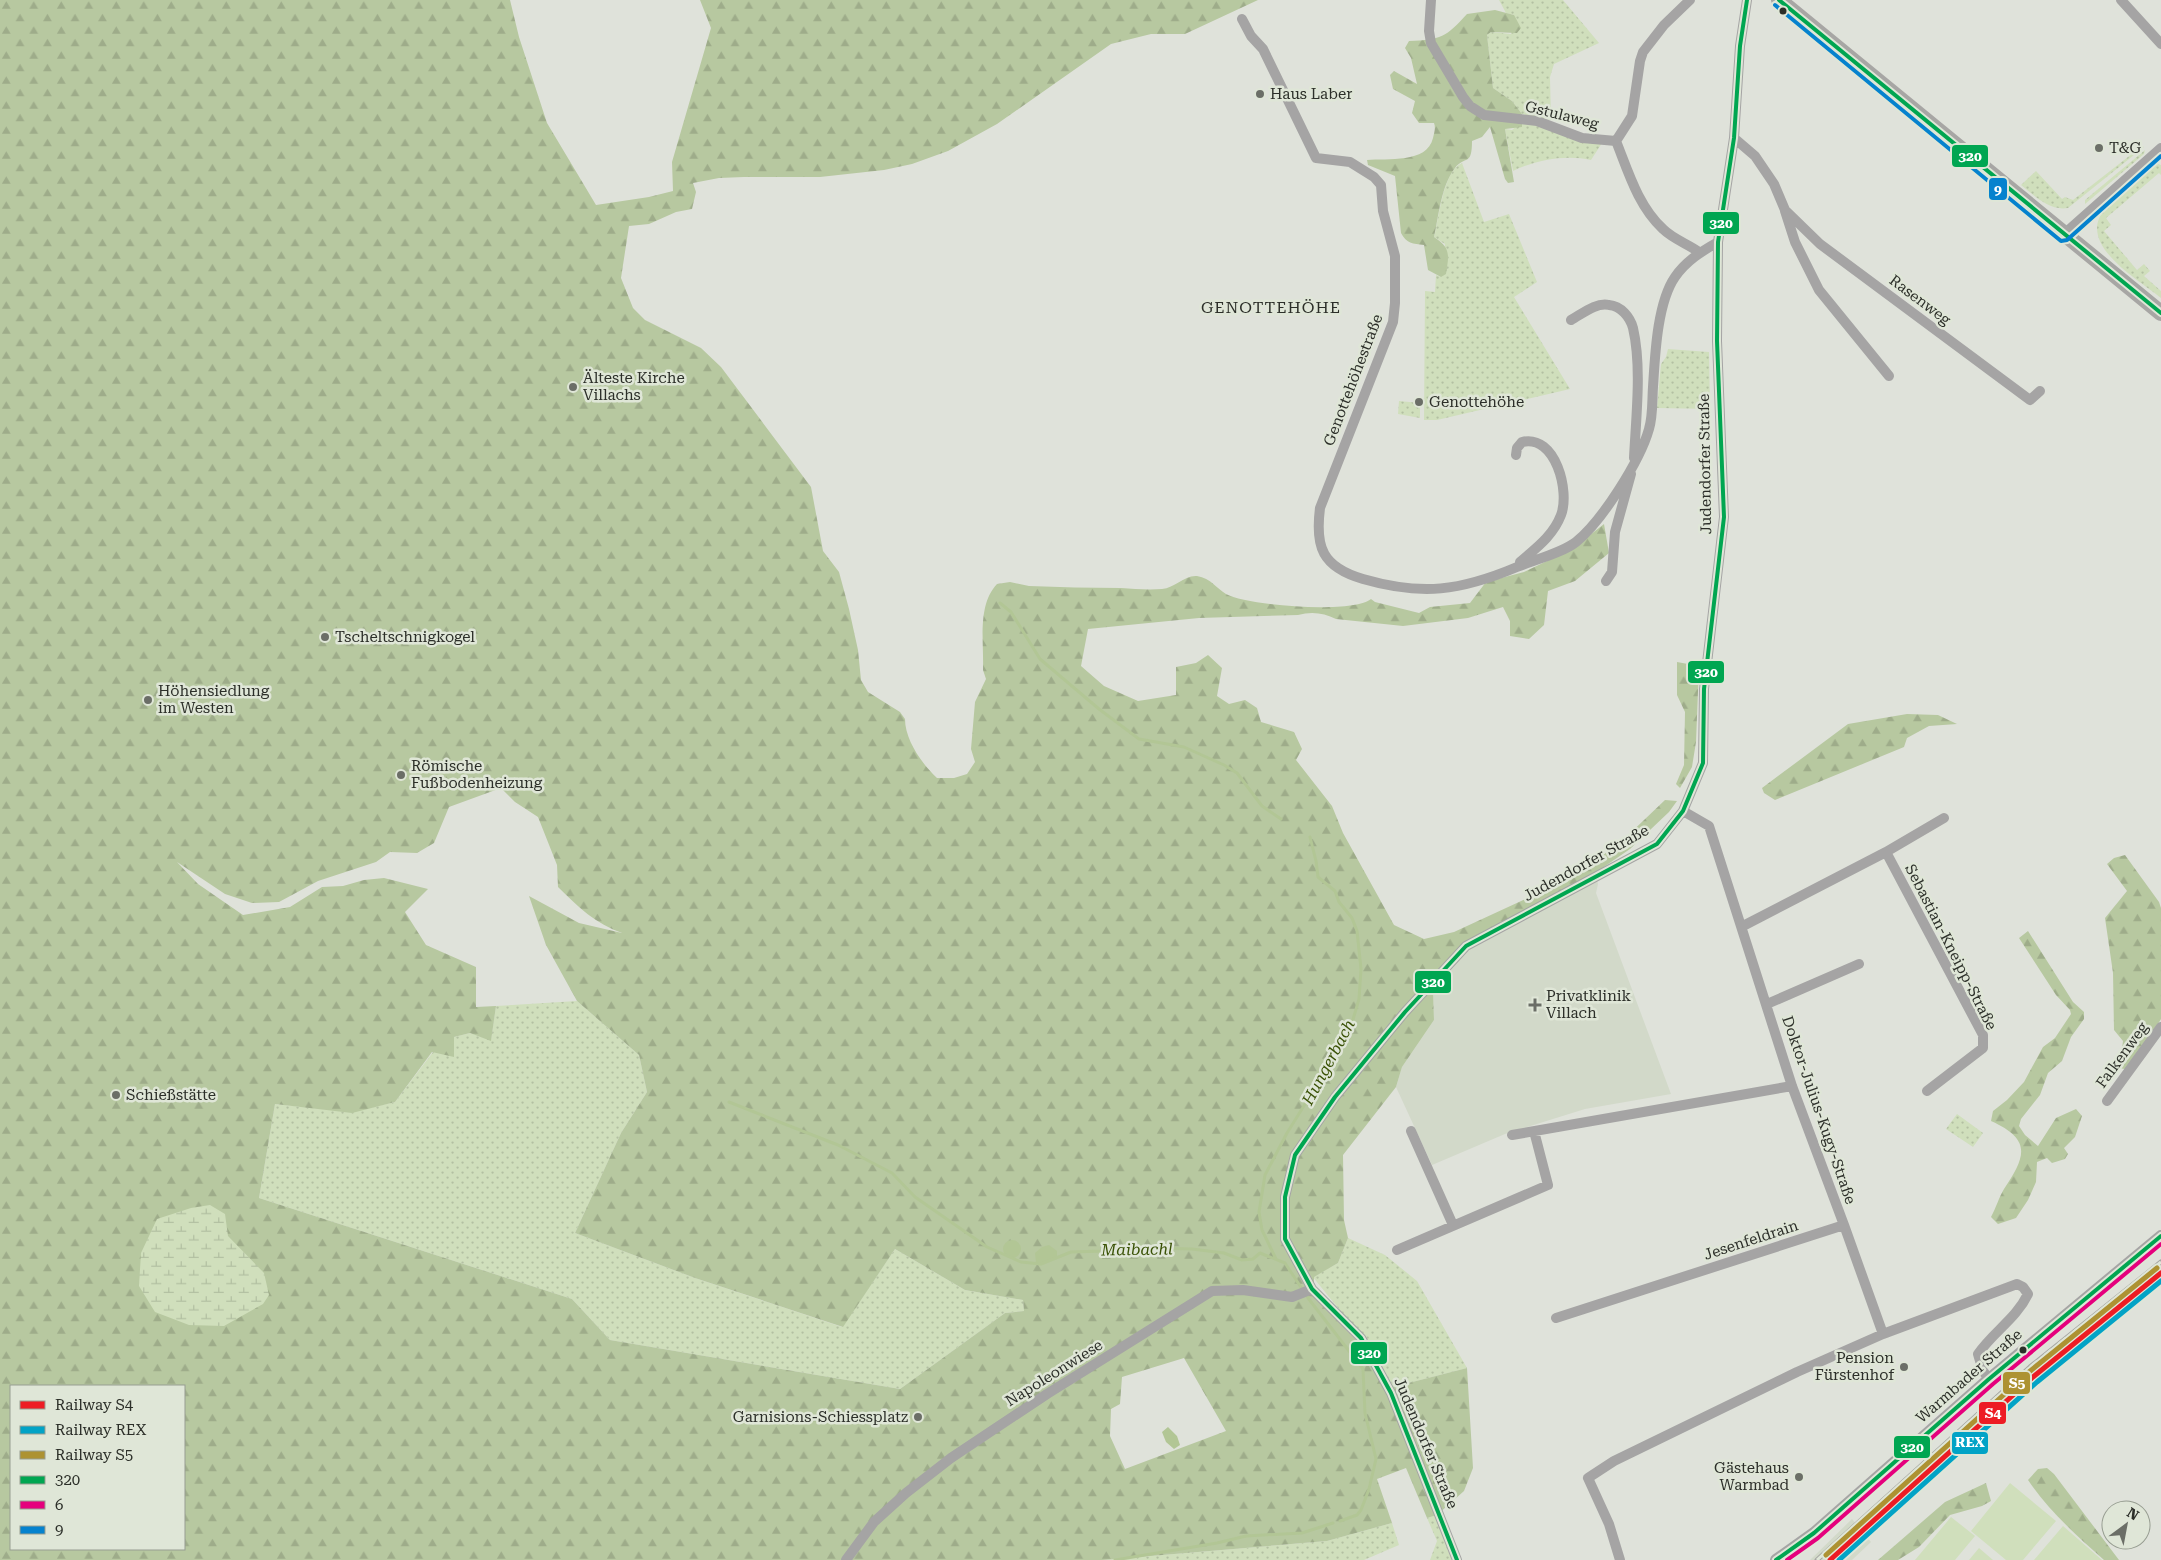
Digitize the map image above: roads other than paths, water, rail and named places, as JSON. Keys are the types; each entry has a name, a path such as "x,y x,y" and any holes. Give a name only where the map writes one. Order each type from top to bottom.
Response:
{"main road":[{"path":"1779,0 2161,314"}],"street":[{"name":"Gstulaweg","path":"1431,0 1429,31 1431,43 1463,98 1470,106 1484,115 1537,121 1582,138 1616,140"},
{"name":"Gstulaweg","path":"1616,140 1632,116 1643,52 1664,25 1690,0"},
{"name":"Judendorfer Straße","path":"1457,1560 1391,1393 1361,1338 1306,1292 1285,1239 1284,1197 1295,1155 1335,1096 1405,1012 1466,946 1657,844 1683,810 1703,763 1704,689 1724,517 1717,342 1718,242 1734,138 1740,46 1747,0"},
{"path":"2121,0 2161,44"},
{"name":"Genottehöhestraße","path":"1242,19 1251,36 1263,49 1316,158 1350,162 1374,177 1381,185 1383,211 1395,256 1393,322 1322,500 1317,535 1322,552 1332,564 1346,573 1376,583 1418,590 1457,587 1512,569 1575,542 1597,520 1634,464 1638,384 1632,327 1628,316 1618,308 1608,304 1596,306 1571,320"},
{"name":"Rasenweg","path":"1734,138 1755,156 1774,184 1795,242 1819,290 1889,376"},
{"name":"Gstulaweg","path":"1616,140 1634,186 1652,216 1663,229 1699,252"},
{"path":"2063,235 2161,148"},
{"name":"Rasenweg","path":"1785,210 1820,244 2030,400 2040,391"},
{"name":"Genottehöhestraße","path":"1606,582 1612,572 1615,532 1634,464 1650,428 1656,352 1665,302 1674,279 1699,252 1718,242"},
{"name":"Genottehöhestraße","path":"1512,569 1552,532 1563,511 1565,496 1560,472 1544,448 1531,442 1522,442 1517,448 1516,455"},
{"name":"Doktor-Julius-Kugy-Straße","path":"1683,810 1709,826 1743,926 1792,1086 1844,1225"},
{"path":"1743,926 1886,852 1944,818"},
{"name":"Sebastian-Kneipp-Straße","path":"1886,852 1982,1035 1983,1048 1927,1091"},
{"name":"Doktor-Julius-Kugy-Straße","path":"1767,1004 1859,964"},
{"name":"Falkenweg","path":"2107,1101 2161,1027"},
{"path":"1512,1135 1792,1086"},
{"path":"1411,1131 1454,1225"},
{"path":"1397,1250 1548,1185 1534,1131"},
{"path":"1844,1225 1883,1334"},
{"name":"Jesenfeldrain","path":"1556,1318 1844,1225"},
{"name":"Warmbader Straße","path":"1776,1560 1814,1532 1990,1379 2161,1236"},
{"path":"1620,1560 1609,1524 1588,1478 1614,1461 1797,1372 1883,1334 2017,1284 2023,1287 2028,1294 2024,1303 1978,1354 1983,1371 1990,1379"},
{"name":"Napoleonwiese","path":"846,1560 874,1522 906,1493 952,1458 1046,1394 1212,1292 1243,1290 1292,1297 1306,1292"}],"waterway":[{"path":"1000,603 1011,612 1040,659 1099,709 1139,739 1184,747 1224,765 1237,773 1262,806 1281,819"},
{"name":"Hungerbach","path":"1276,1259 1262,1230 1259,1212 1265,1175 1287,1133 1325,1072 1352,1023 1359,999 1361,969 1357,931 1352,918 1339,902 1335,891 1318,877 1310,837"},
{"name":"Maibachl","path":"729,1102 838,1145 892,1173 915,1197 987,1247 1021,1262 1041,1264 1071,1252 1103,1251 1115,1247 1192,1249 1224,1253 1242,1260 1253,1259 1260,1253 1285,1263 1308,1298 1363,1369 1365,1413 1376,1459 1369,1489 1361,1510 1357,1515 1340,1521"},
{"name":"Maibachl","path":"1115,1560 1217,1543 1246,1536 1302,1533 1333,1523"}],"railway":[{"path":"1817,1560 2030,1367 2161,1262"}],"rail line":[{"name":"S5","path":"1826,1555 2029,1372 2157,1268"},
{"name":"S4","path":"1830,1560 2033,1377 2161,1273"},
{"name":"REX","path":"1839,1560 2037,1382 2161,1281"}],"place":[{"name":"Haus Laber","path":"1260,94"},
{"name":"T&G","path":"2099,148"},
{"name":"Älteste Kirche Villachs","path":"573,387"},
{"name":"Genottehöhe","path":"1419,402"},
{"name":"Tscheltschnigkogel","path":"325,637"},
{"name":"Höhensiedlung im Westen","path":"148,700"},
{"name":"Römische Fußbodenheizung","path":"401,775"},
{"name":"Privatklinik Villach","path":"1535,1005"},
{"name":"Schießstätte","path":"116,1095"},
{"name":"Pension Fürstenhof","path":"1904,1367"},
{"name":"Garnisions-Schiessplatz","path":"918,1417"},
{"name":"Gästehaus Warmbad","path":"1799,1477"}],"district":[{"name":"GENOTTEHÖHE","path":"1271,307"}]}
